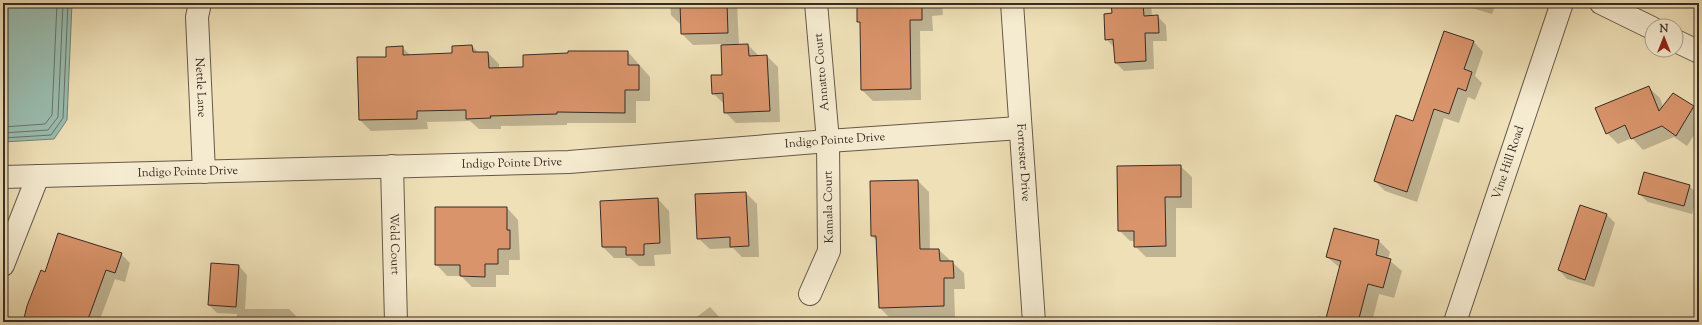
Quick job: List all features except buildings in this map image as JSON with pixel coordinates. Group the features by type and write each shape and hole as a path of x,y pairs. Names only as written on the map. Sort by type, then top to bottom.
{"street":[{"name":"Nettle Lane","path":"200,3 197,17 204,172"},
{"name":"Annatto Court","path":"816,3 828,141"},
{"name":"Forrester Drive","path":"1012,3 1034,322"},
{"name":"Vine Hill Road","path":"1454,322 1562,3"},
{"path":"1601,3 1644,24"},
{"path":"1684,44 1699,52"},
{"name":"Indigo Pointe Drive","path":"3,176 569,162 828,141 1020,128"},
{"name":"Kamala Court","path":"810,294 829,251 828,141"},
{"name":"Weld Court","path":"392,166 396,322"},
{"path":"3,265 38,176"}],"water":[{"path":"3,3 72,3 67,120 54,139 3,142"}]}
